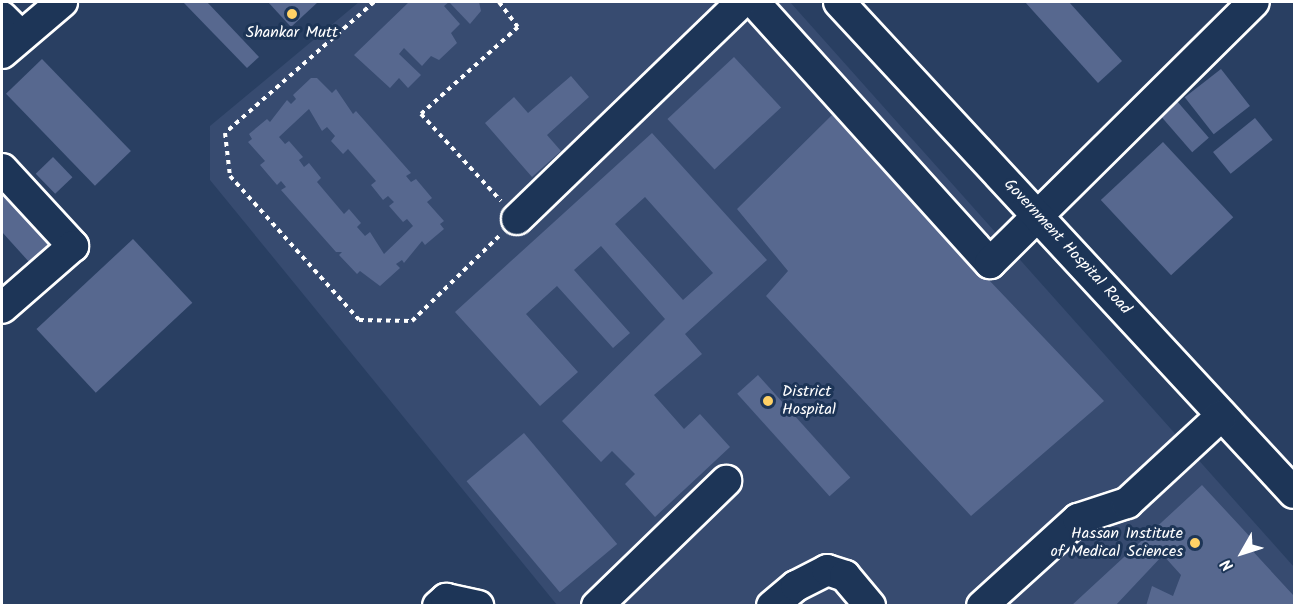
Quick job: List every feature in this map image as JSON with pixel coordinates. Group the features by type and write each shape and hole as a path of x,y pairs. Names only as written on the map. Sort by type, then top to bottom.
{"street":[{"path":"8,35 62,2"},
{"path":"517,219 742,2"},
{"path":"754,2 990,263 1038,212 1254,2"},
{"name":"Government Hospital Road","path":"839,2 1038,212 1294,493"},
{"path":"2,169 73,246 2,308"},
{"path":"982,606 1078,519 1127,503 1222,415"},
{"path":"597,606 726,481"},
{"path":"772,606 796,586 827,570 844,576 870,606"},
{"path":"438,606 446,599 478,606"}],"path":[{"path":"374,2 225,133 230,176 359,320 412,321 517,219 421,114 518,27 499,2"}],"shaded area":[{"name":"District Hospital","path":"359,2 790,2 1294,567 1294,605 557,605 210,180 210,126"}],"building":[{"path":"183,2 207,2 259,57 247,68"},
{"name":"Shankar Mutt","path":"268,2 318,2 291,27"},
{"path":"409,2 449,2 444,6 460,24 451,33 457,43 439,60 431,56 422,66 404,48 399,54 421,75 408,88 399,78 390,88 354,55"},
{"path":"449,2 479,2 481,11 470,24"},
{"path":"1025,2 1069,2 1122,61 1098,83"},
{"path":"734,57 781,107 715,170 667,119"},
{"path":"42,59 131,151 95,186 6,94"},
{"path":"1221,69 1250,106 1214,134 1185,97"},
{"path":"571,76 589,97 547,135 561,151 532,177 485,123 514,97 528,113"},
{"path":"311,78 317,78 332,93 336,89 353,114 356,111 411,173 406,176 411,182 416,179 432,198 427,202 444,221 440,224 444,229 425,245 422,241 404,263 402,260 396,264 400,268 380,286 360,271 357,274 339,255 342,252 336,252 281,190 286,187 281,181 277,185 260,165 265,161 248,142 252,139 249,134 267,119 270,122 287,100 291,104 296,99 293,95","holes":["309,109 322,131 327,127 335,136 331,141 343,154 348,149 376,181 371,185 383,200 388,196 394,202 389,206 403,222 407,219 413,226 384,254 370,232 365,236 357,227 361,223 349,209 344,214 317,182 321,178 309,163 304,167 299,160 303,157 289,141 285,144 279,137"]},
{"path":"1176,100 1209,138 1192,152 1159,114"},
{"path":"832,115 1104,401 971,516 766,296 788,271 737,209"},
{"path":"1255,118 1273,140 1231,174 1213,152"},
{"path":"652,133 767,260 685,334 702,354 654,395 684,429 700,414 730,447 655,517 625,484 635,474 612,451 601,462 562,421 665,319 601,246 574,270 630,333 613,348 557,286 526,314 578,372 540,406 455,312","holes":["645,197 713,273 683,300 615,224"]},
{"path":"1163,142 1233,217 1171,275 1101,200"},
{"path":"53,157 72,177 55,194 36,174"},
{"path":"3,192 53,243 30,263 2,232"},
{"path":"133,239 192,303 96,393 36,329"},
{"path":"758,375 850,478 830,496 737,394"},
{"path":"524,433 617,544 560,592 467,481"},
{"name":"Hassan Institute of Medical Sciences","path":"1202,485 1253,540 1248,546 1294,596 1294,606 1146,606 1152,586 1173,596 1181,575 1163,555 1115,606 1071,606"}],"place":[{"name":"Shankar Mutt","path":"292,14"},
{"name":"District Hospital","path":"768,401"},
{"name":"Hassan Institute of Medical Sciences","path":"1195,543"}]}
